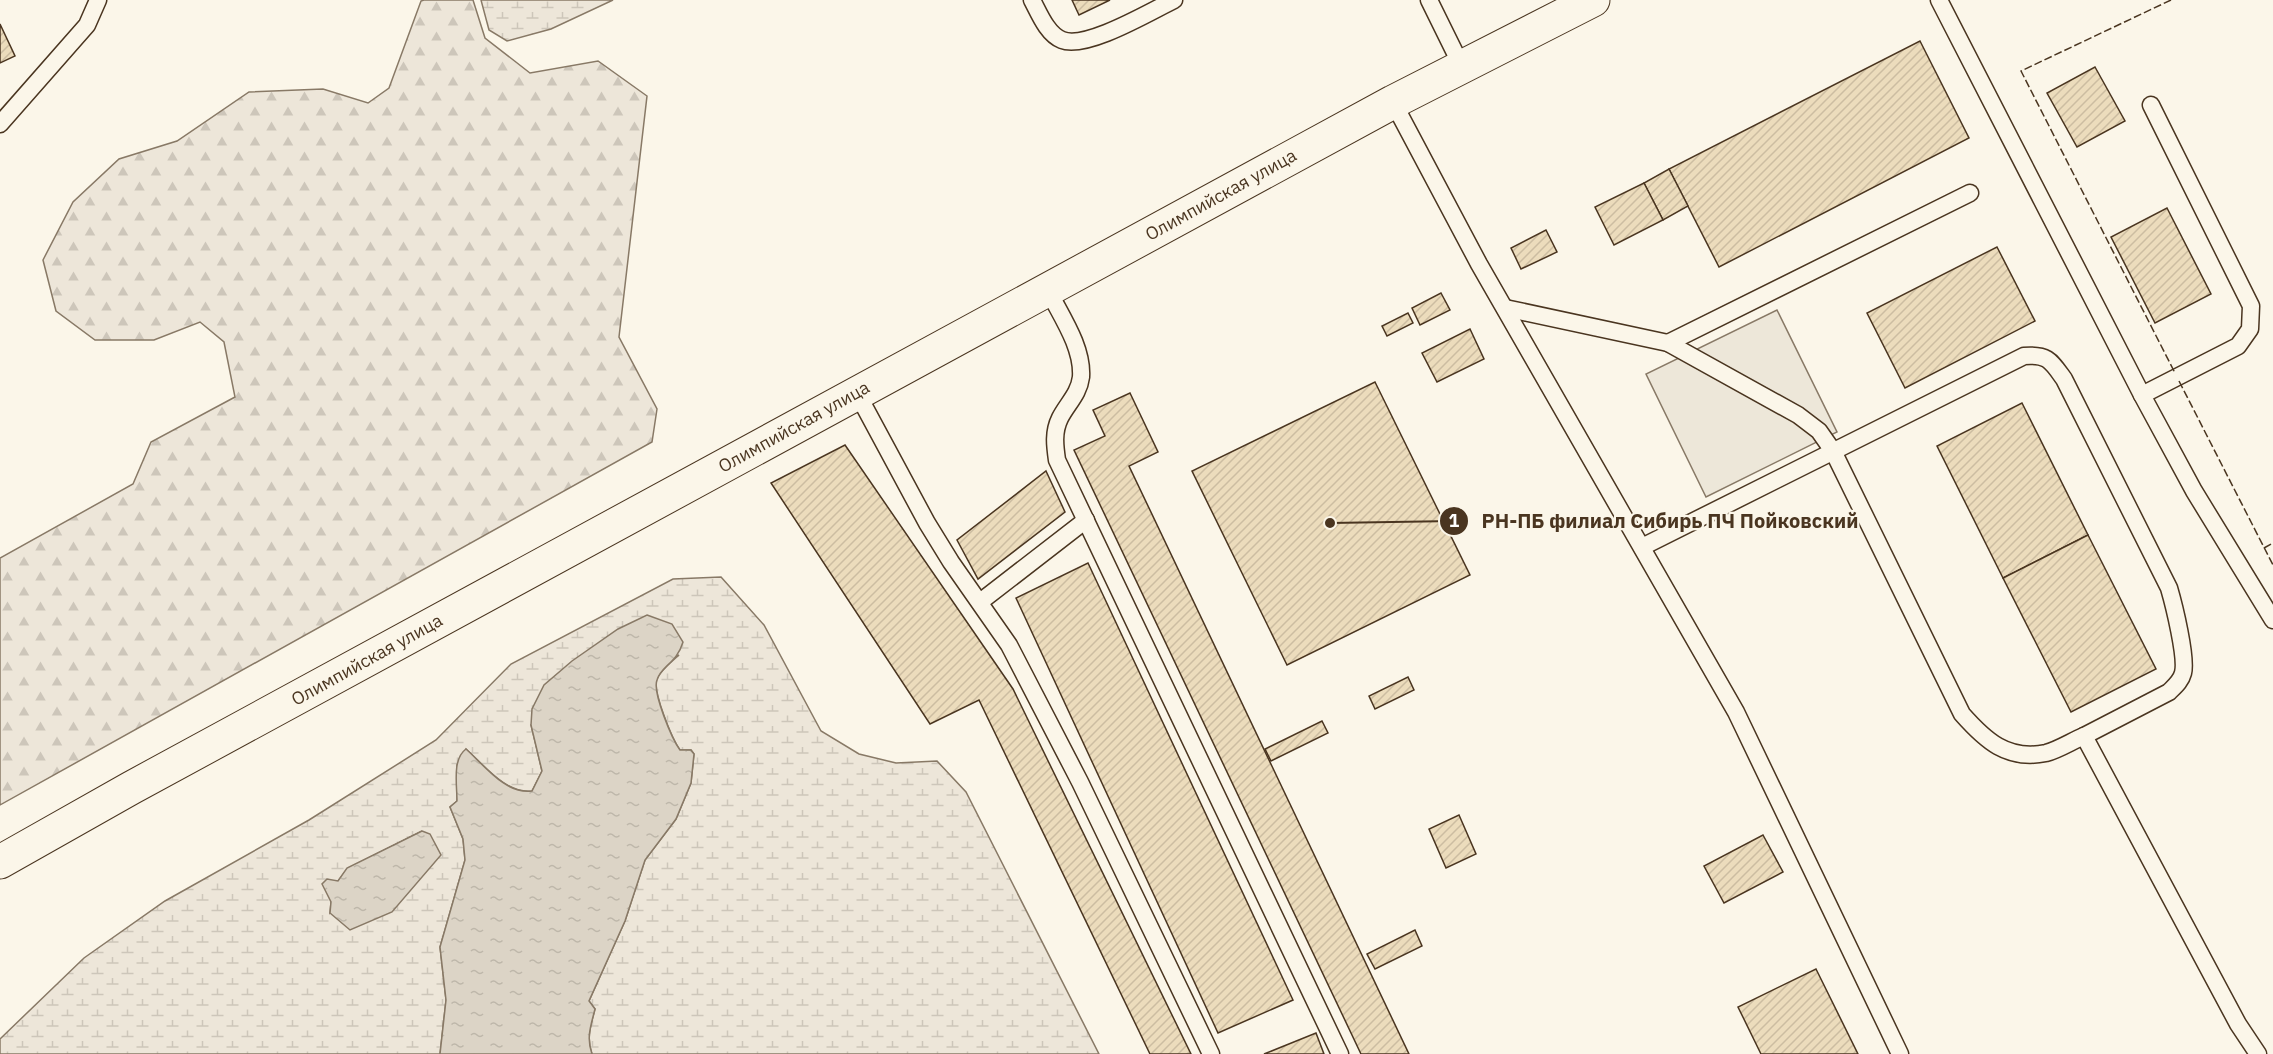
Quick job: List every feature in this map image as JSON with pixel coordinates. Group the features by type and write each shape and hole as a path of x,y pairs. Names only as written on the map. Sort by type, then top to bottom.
{"street":[{"name":"Олимпийская улица","path":"0,862 1394,102 1593,0"}],"lane":[{"path":"0,124 87,25 98,0"},
{"path":"1032,0 1049,29 1062,40 1081,42 1099,36 1174,0"},
{"path":"1429,0 1462,67"},
{"path":"1939,0 2142,395 2194,491 2273,620"},
{"path":"1394,102 1479,264 1736,712 1900,1054"},
{"path":"2142,395 2238,346 2250,329 2251,306 2151,105"},
{"path":"1668,343 1970,194"},
{"path":"1048,290 1079,353 1081,377 1075,396 1059,420 1054,438 1057,460 1340,1054"},
{"path":"1505,308 1668,343 1798,415 1820,431 1833,451 1962,714 1982,737 2001,749 2026,754 2047,753 2169,692 2179,682 2184,671 2177,615 2169,588 2064,379 2048,359 2039,355 2024,356 1833,451 1642,547"},
{"path":"857,393 927,523 951,562 1009,645 1075,772 1211,1054"},
{"path":"980,602 1086,520"},
{"path":"2084,735 2238,1024 2258,1054"}],"green space":[{"path":"473,0 485,38 530,73 598,61 647,96 619,337 657,409 652,442 0,805 0,558 133,484 151,442 235,397 224,342 200,322 154,340 95,340 56,311 43,260 73,202 119,159 177,141 249,92 323,89 368,103 389,88 421,1"},
{"path":"481,0 613,0 551,29 507,41 489,30"},
{"path":"721,577 764,625 821,731 859,754 896,763 937,761 966,792 1099,1054 592,1054 589,1037 595,1009 589,1001 625,921 645,860 676,819 691,783 694,754 691,750 680,750 668,726 656,685 661,672 679,655 531,725 542,771 532,791 522,791 505,784 466,749 457,765 457,801 450,807 463,839 465,860 440,947 446,1000 440,1054 0,1054 0,1039 84,958 165,901 309,820 436,740 511,664 673,579","holes":["422,831 330,913 338,881 348,868"]}],"shaded area":[{"path":"1777,310 1837,432 1706,497 1646,374"}],"water":[{"path":"647,615 672,624 683,642 677,655 659,675 656,686 668,726 680,750 691,750 694,754 691,783 676,819 645,860 625,921 589,1001 595,1009 589,1037 592,1054 440,1054 446,1000 440,947 465,860 463,839 450,807 457,801 456,773 459,759 466,749 504,784 522,791 532,791 542,771 531,725 532,709 544,685 572,661 618,629"},
{"path":"422,831 430,834 441,855 392,912 350,930 330,913 331,902 322,884 327,879 338,881 347,868"}],"building":[{"path":"1072,0 1110,0 1079,15"},
{"path":"0,24 15,56 0,63"},
{"path":"1920,41 1969,138 1719,267 1669,169"},
{"path":"2095,67 2125,121 2077,147 2047,93"},
{"path":"1669,169 1688,206 1663,220 1644,183"},
{"path":"1644,183 1663,220 1614,245 1595,207"},
{"path":"2167,208 2211,294 2155,323 2111,237"},
{"path":"1546,230 1557,252 1521,269 1511,248"},
{"path":"1997,247 2035,321 1905,388 1867,313"},
{"path":"1441,293 1450,310 1420,325 1412,308"},
{"path":"1408,313 1413,323 1387,336 1382,326"},
{"path":"1470,329 1484,359 1437,382 1422,353"},
{"path":"1375,382 1470,575 1287,665 1192,471"},
{"path":"1130,393 1158,452 1129,466 1409,1054 1361,1054 1074,450 1105,436 1093,410"},
{"path":"2022,403 2088,535 2003,578 1937,446"},
{"path":"845,445 1013,689 1191,1054 1150,1054 979,700 930,724 771,483"},
{"path":"1046,471 1065,512 978,579 957,540"},
{"path":"2088,535 2156,669 2071,712 2003,578"},
{"path":"1088,563 1293,1000 1218,1033 1016,598"},
{"path":"1408,677 1414,690 1375,709 1369,696"},
{"path":"1322,721 1328,733 1271,761 1265,749"},
{"path":"1459,815 1476,854 1446,868 1429,829"},
{"path":"1763,835 1783,872 1724,903 1704,866"},
{"path":"1415,930 1422,946 1375,969 1367,954"},
{"path":"1816,969 1858,1054 1761,1054 1738,1007"},
{"path":"1316,1033 1324,1054 1264,1054"}],"fence":[{"path":"2171,0 2021,71 2175,373"},
{"path":"2179,381 2273,565"},
{"path":"2264,548 2273,543"}],"place":[{"name":"РН-ПБ филиал Сибирь ПЧ Пойковский","path":"1330,523"}]}
